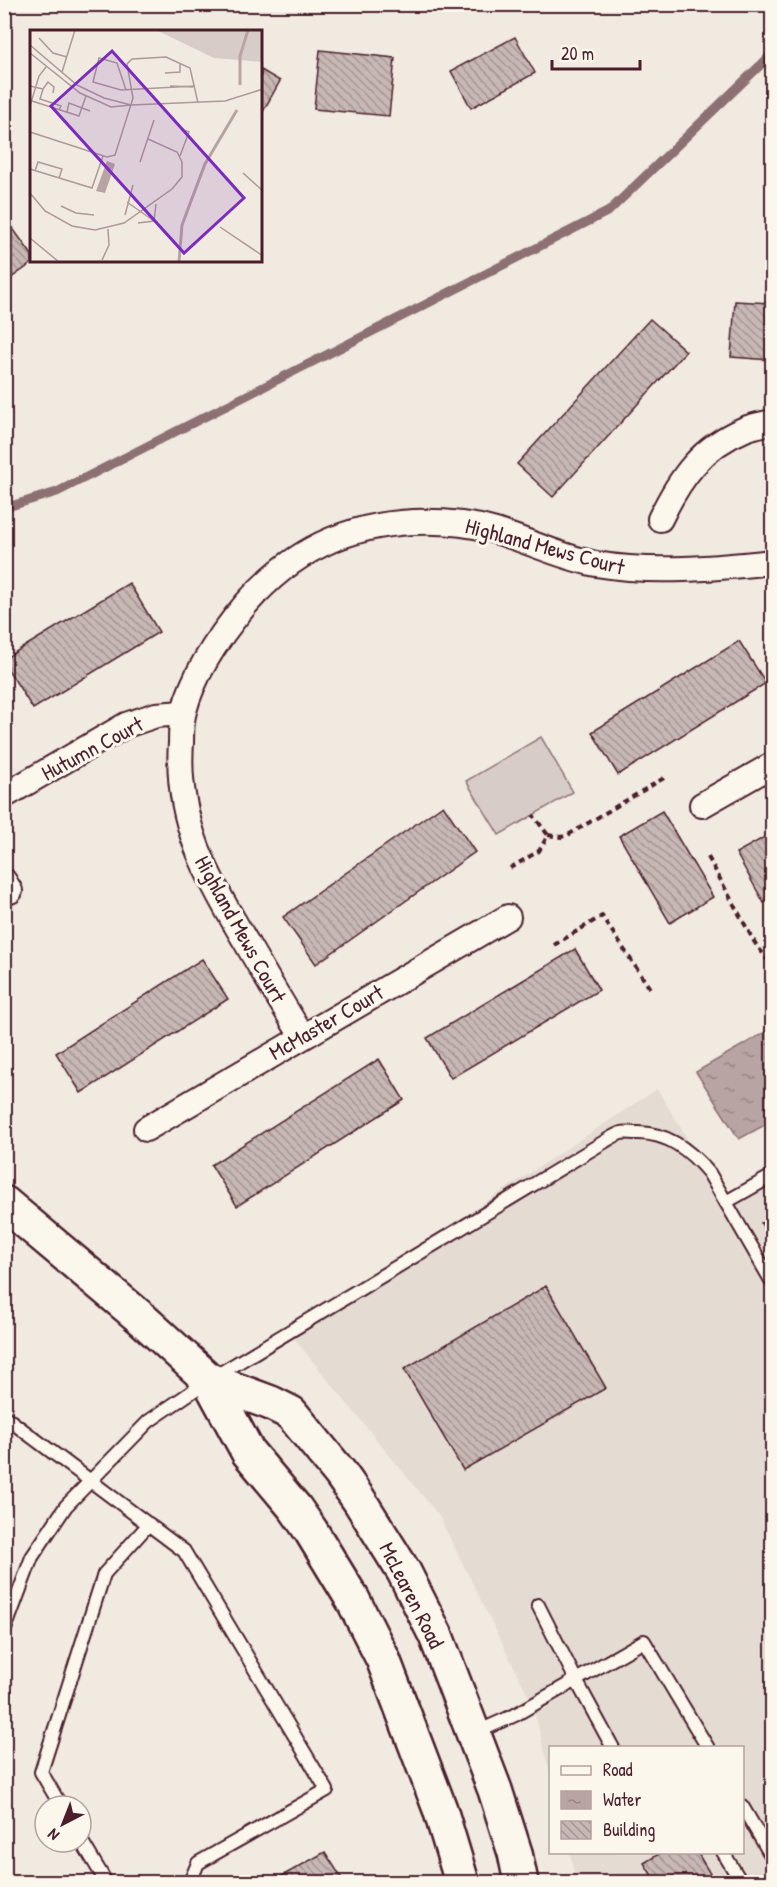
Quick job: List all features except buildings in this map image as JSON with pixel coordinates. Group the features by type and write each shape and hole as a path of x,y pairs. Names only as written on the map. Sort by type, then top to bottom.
{"main road":[{"name":"McLearen Road","path":"4,1203 141,1318 209,1380 248,1452 311,1531 353,1600 383,1659 440,1809 462,1882"},
{"name":"McLearen Road","path":"209,1380 272,1403 291,1413 340,1473 404,1572 436,1636 495,1790 521,1882"}],"street":[{"path":"660,519 675,488 693,465 718,444 746,429 772,422"},
{"name":"Highland Mews Court","path":"302,1036 206,871 191,835 183,798 180,754 183,713 194,683 211,652 232,620 257,592 282,569 310,549 344,534 377,526 414,522 452,522 491,530 593,563 640,570 691,570 772,562"},
{"name":"Hutumn Court","path":"4,796 126,725 156,715 183,713"},
{"path":"702,805 772,765"},
{"name":"McMaster Court","path":"146,1130 302,1036 508,917"}],"lane":[{"path":"4,1632 32,1557 66,1506 149,1421 209,1380 621,1133 659,1135 682,1146 696,1158 709,1173 772,1282"},
{"path":"726,1203 772,1176"},
{"path":"4,1416 184,1551 327,1790 198,1863 190,1882"},
{"path":"54,1794 41,1772 104,1574 149,1524"},
{"path":"538,1605 612,1746"},
{"path":"473,1734 514,1715 644,1641 705,1746"},
{"path":"744,1809 772,1857"},
{"path":"89,1854 106,1882"},
{"path":"724,1854 741,1882"}],"path":[{"path":"533,815 548,835 561,837 664,778"},
{"path":"510,868 539,851 548,835"},
{"path":"708,857 754,943 770,963"},
{"path":"554,945 602,916 651,990"}],"shaded area":[{"path":"541,737 573,792 499,835 466,781"},
{"path":"657,1089 726,1202 772,1176 772,1882 576,1882 570,1854 744,1854 744,1746 549,1746 549,1770 533,1705 439,1516 289,1332"}],"water":[{"path":"772,1028 772,1121 739,1139 696,1072"}],"waterway":[{"path":"4,508 57,492 609,211 772,54"}]}
